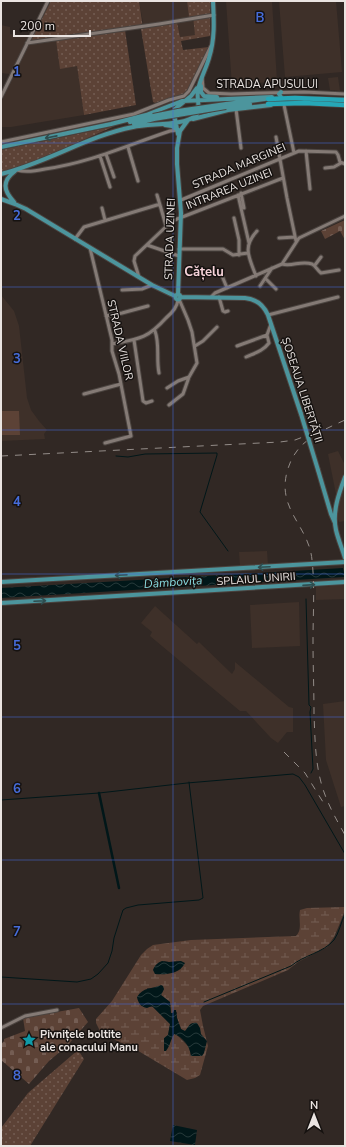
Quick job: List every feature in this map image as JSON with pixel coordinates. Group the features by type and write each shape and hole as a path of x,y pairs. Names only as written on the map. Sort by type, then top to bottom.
{"highway":[{"path":"268,101 288,98 345,100"},
{"path":"268,101 345,104"}],"main road":[{"path":"178,137 182,127 197,115 198,90 213,42 213,1"},
{"path":"202,77 201,88 208,97 233,99"},
{"path":"189,120 179,118 176,115 175,110 194,92 202,77"},
{"path":"198,98 204,92"},
{"path":"280,97 279,94 281,92"},
{"path":"1,174 39,162 152,114 167,106 185,101 198,98 288,98"},
{"path":"185,101 194,104 198,108"},
{"path":"1,146 88,129 117,125 152,114 268,101"},
{"path":"91,140 124,129 151,124 189,120 236,109 297,103"},
{"name":"STRADA UZINEI","path":"175,110 178,130 177,164 181,200 178,297"},
{"path":"151,124 170,126 178,130"},
{"path":"15,204 7,194 5,186 8,178 17,170"},
{"name":"ȘOSEAUA LIBERTĂȚII","path":"1,200 15,204 168,294 178,297 245,298 255,300 264,307 301,414 345,558"},
{"path":"335,524 338,499 345,477"},
{"path":"327,499 334,502 338,499"},
{"path":"327,499 336,514"},
{"path":"334,563 342,559 343,552"},
{"name":"SPLAIUL UNIRII","path":"1,582 345,562"},
{"name":"SPLAIUL UNIRII","path":"1,603 345,582"}],"street":[{"path":"1,97 48,1"},
{"path":"27,43 214,15"},
{"path":"1,142 120,117 152,114 165,101 187,94 213,42"},
{"name":"STRADA APUSULUI","path":"204,92 236,94 281,92 345,94"},
{"path":"284,105 294,153"},
{"path":"236,109 241,148"},
{"path":"17,170 25,171 55,168 100,156 167,132 178,130"},
{"path":"276,136 295,239 282,264"},
{"path":"128,147 138,180"},
{"name":"STRADA MARGINEI","path":"181,200 301,150 336,152 339,161 345,164"},
{"path":"306,151 310,189"},
{"path":"106,154 114,177"},
{"path":"100,156 110,187"},
{"path":"325,168 334,167 341,163"},
{"name":"INTRAREA UZINEI","path":"181,218 283,178"},
{"path":"240,194 244,208"},
{"path":"240,194 249,243"},
{"path":"157,195 166,226"},
{"path":"75,239 82,227 160,205"},
{"path":"102,208 106,220"},
{"path":"279,238 295,239 301,237 345,216"},
{"path":"139,277 134,258 166,226 174,220 181,218"},
{"path":"234,218 239,255"},
{"path":"256,276 248,253 250,238 257,231"},
{"path":"147,245 179,256"},
{"name":"STRADA VIILOR","path":"90,248 131,436 105,443"},
{"path":"179,249 224,249 233,255 248,253"},
{"path":"314,265 321,257"},
{"path":"211,297 214,294 282,264 288,265 303,262 314,265 321,273 339,270"},
{"path":"260,286 272,268"},
{"path":"220,271 227,288"},
{"path":"266,279 276,289"},
{"path":"122,290 142,289 152,285"},
{"path":"112,344 134,340 155,331 174,310 177,305 178,297"},
{"path":"169,405 183,394 189,377 197,362 190,324 178,297"},
{"path":"219,297 223,311 228,311"},
{"path":"268,315 338,297"},
{"path":"106,316 148,306"},
{"path":"246,357 264,350 269,343 267,335 271,324"},
{"path":"195,346 203,342 217,327"},
{"path":"155,331 158,343 156,358 159,373"},
{"path":"237,346 267,335"},
{"path":"134,340 143,401 146,403 152,401"},
{"path":"167,388 178,381 189,377"},
{"path":"84,394 120,384"},
{"path":"1,1028 25,1016 57,1010"}],"shaded area":[{"path":"139,1 187,1 189,16 193,16 196,35 180,37 177,22 144,28"},
{"path":"226,1 272,1 277,81 232,86"},
{"path":"279,1 336,1 342,72 285,77"},
{"path":"1,25 10,27 10,34 28,37 10,74 1,73"},
{"path":"56,40 77,66 84,115 11,127 1,127 1,102 29,44"},
{"path":"338,77 340,91 330,90 328,78"},
{"path":"1,295 14,311 19,326 27,398 31,410 47,430 44,434 45,439 1,441"},
{"path":"338,451 345,465 345,521 339,522 337,516 340,496 336,494 328,454"},
{"path":"267,551 268,565 240,566 239,552"},
{"path":"345,585 345,599 316,600 316,587"},
{"path":"299,602 300,646 252,648 250,605"},
{"path":"155,606 197,644 199,642 232,674 235,669 235,662 289,707 293,708 293,732 287,732 278,743 271,738 246,711 240,711 150,636 152,632 141,623"},
{"path":"345,701 345,806 341,807 326,760 323,704"}],"green space":[{"path":"51,1 139,1 143,28 125,30 136,105 84,115 77,66 60,69 56,40 29,44"},
{"path":"187,1 210,1 210,36 181,41 183,50 209,47 185,94 155,103 153,102 141,29 177,22 180,37 195,35 193,16 189,17"},
{"path":"115,126 35,161 1,172 1,150"},
{"path":"345,220 345,240 340,231 325,239 321,231"},
{"path":"1,411 19,411 20,435 1,435"},
{"path":"344,907 345,910 334,937 327,947 298,962 288,970 203,1006 200,1010 208,1046 200,1075 195,1078 187,1080 135,1049 104,1035 100,1031 96,1023 96,1019 112,1001 141,955 153,945 191,940 296,936 300,927 300,910 307,908","holes":["164,961 181,961 181,969 173,973 155,974","147,988 164,989 161,995 170,1002 171,1013 177,1012 177,1018 181,1029 184,1031 200,1030 202,1055 191,1056 189,1047 176,1034 174,1034 170,1040 170,1045 166,1037 168,1035 170,1024 153,1007 150,1007"]},
{"path":"79,1008 88,1022 67,1046 49,1061 29,1084 1,1060 1,1044 4,1039 25,1031 23,1018"},
{"path":"78,1050 84,1059 30,1146 1,1146 1,1128 28,1093"}],"water":[{"name":"Dâmbovița","path":"343,568 345,577 1,598 1,588"},
{"path":"162,961 181,961 185,963 180,970 176,972 168,974 155,974 153,970 157,963"},
{"path":"161,985 164,989 161,995 170,1002 171,1013 176,1010 181,1029 185,1031 191,1024 194,1023 197,1023 200,1028 201,1034 207,1041 202,1056 191,1056 186,1042 174,1034 166,1051 164,1051 164,1038 168,1035 170,1024 152,1006 147,1008 141,1006 137,997 142,991"},
{"path":"173,1125 197,1130 195,1145 170,1141"}],"waterway":[{"path":"116,456 128,457 145,454 217,453 200,512 228,551"},
{"path":"306,599 309,705 311,707 313,769 311,773"},
{"path":"1,800 99,793 187,783 293,774 299,777 305,785 345,854"},
{"path":"1,977 77,982 91,979 108,963 123,910 138,905 199,900 203,898 189,782"},
{"path":"99,793 119,888"},
{"path":"204,1002 291,966 324,948 336,937 345,914"}],"railway":[{"path":"345,420 317,434 302,445 291,461 287,472 285,485 286,497 310,548 312,560 314,590 314,714 318,768 326,799 345,835"},
{"path":"1,456 280,442 295,440 311,434"},
{"path":"284,752 305,773 323,802"}],"place":[{"name":"Pivnițele boltite ale conacului Manu","path":"29,1040"}],"district":[{"name":"Cățelu","path":"204,272"}]}
